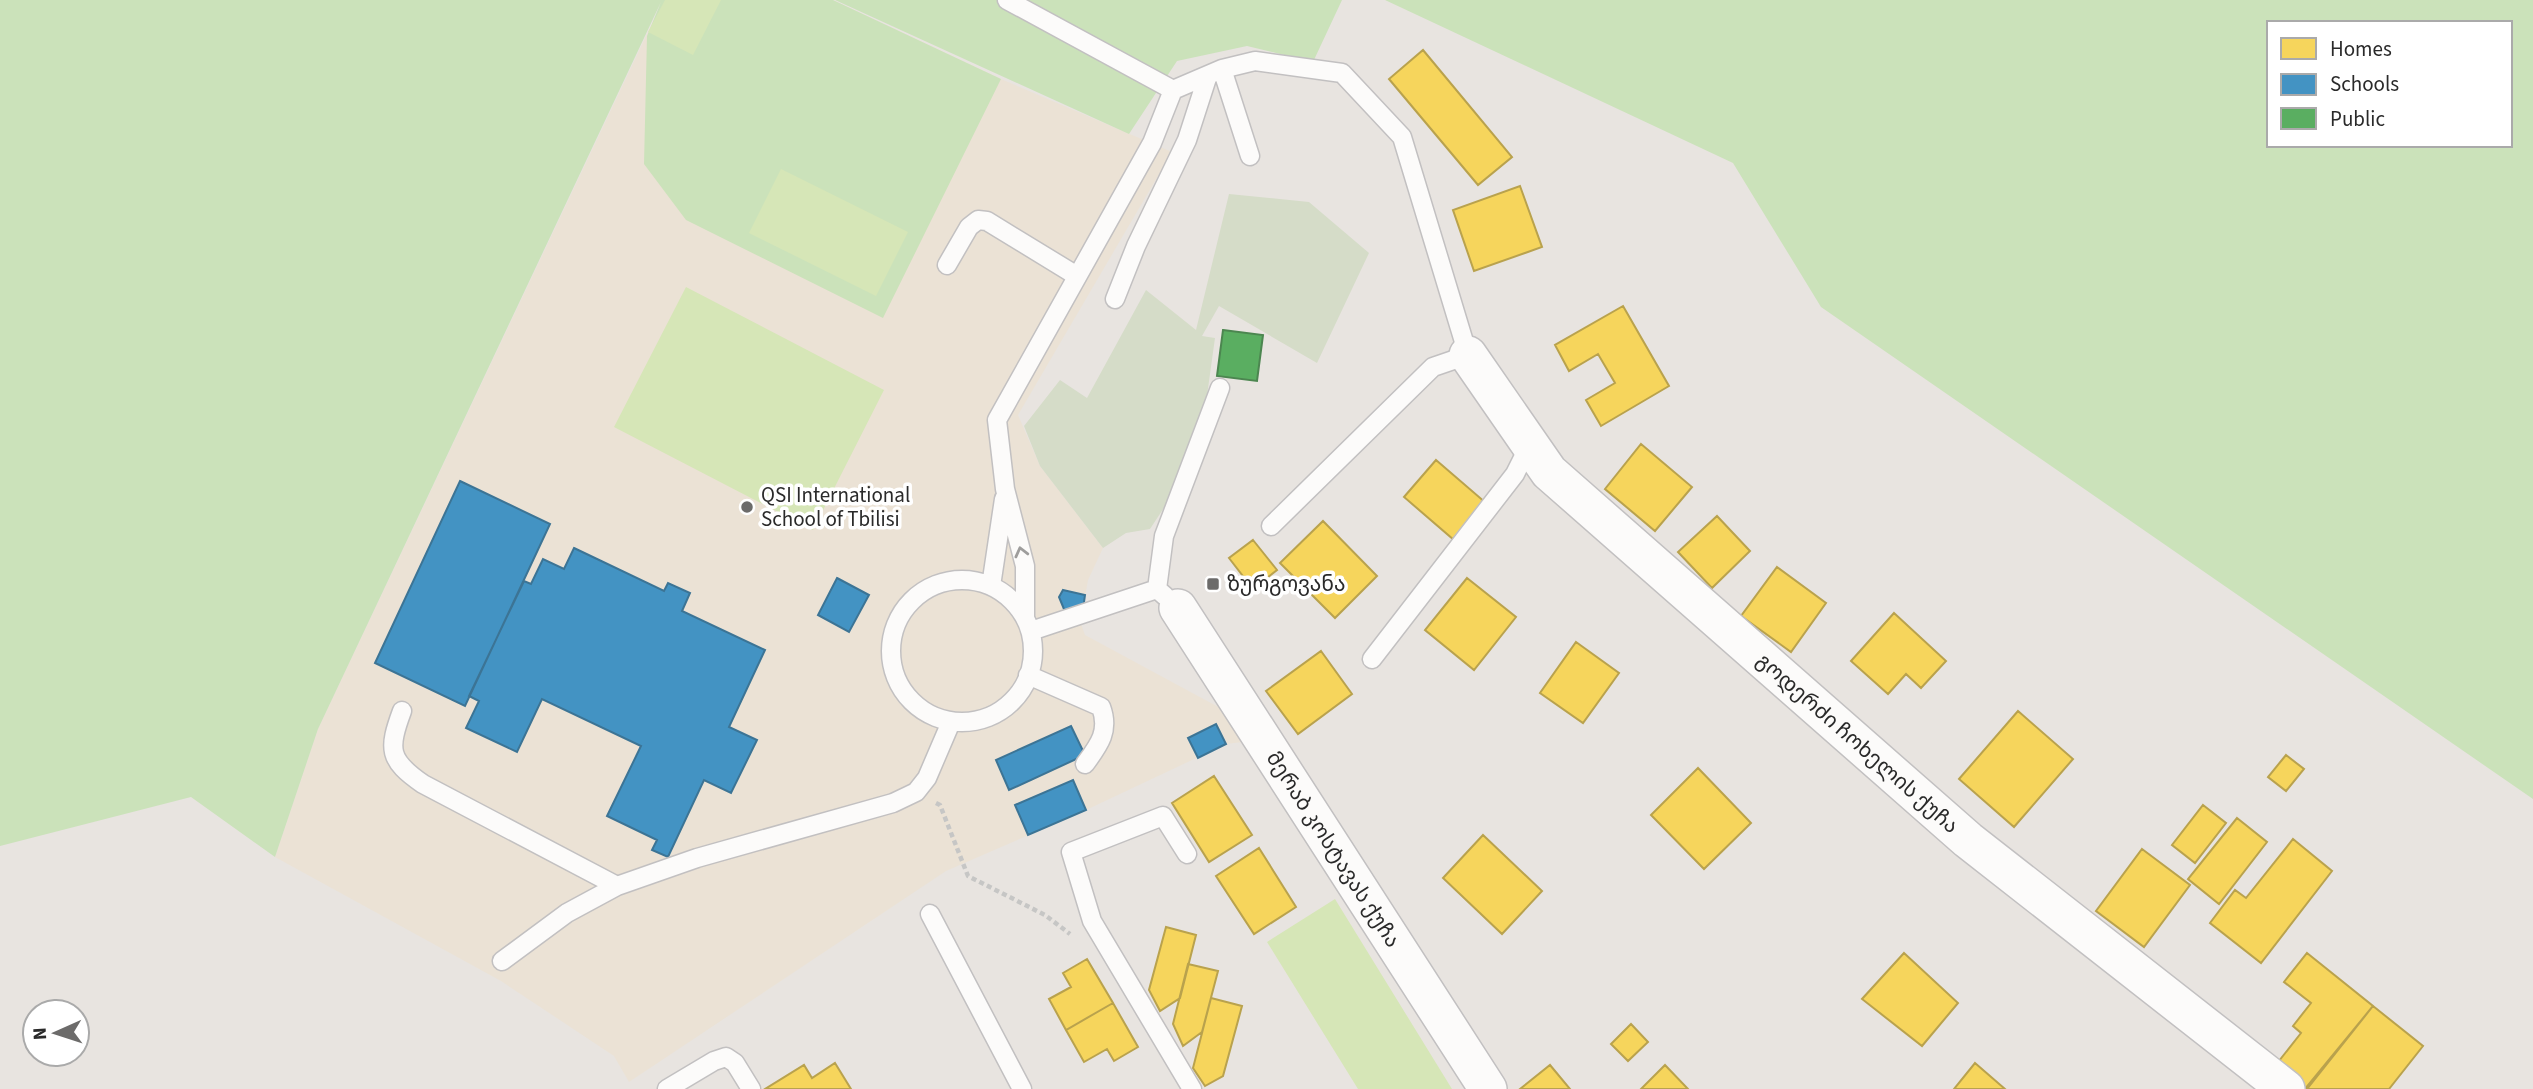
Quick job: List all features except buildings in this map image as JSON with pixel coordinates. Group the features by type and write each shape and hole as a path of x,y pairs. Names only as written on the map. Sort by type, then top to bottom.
{"street":[{"name":"გოდერძი ჩოხელის ქუჩა","path":"1468,355 1549,472 1968,840 2286,1089"},
{"name":"მერაბ კოსტავას ქუჩა","path":"1167,599 1488,1089"}],"lane":[{"path":"1007,0 1173,90"},
{"path":"1028,624 1016,604 991,586 970,580 948,581 927,589 910,603 898,621 892,642 892,664 900,685 913,702 930,715 951,722 979,720 1005,708 1024,687 1033,660 1025,566 1005,489 997,420 1152,143 1173,90 1215,72 1255,61 1342,73 1402,137 1468,355 1433,367 1271,526"},
{"path":"1215,72 1250,156"},
{"path":"1115,299 1136,246 1187,139 1215,72"},
{"path":"947,265 969,228 978,220 987,221 1077,276"},
{"path":"1028,624 1167,599 1164,536 1220,388"},
{"path":"1372,659 1515,474 1530,444"},
{"path":"991,586 1005,489"},
{"path":"1028,676 1101,707 1105,730 1102,741 1084,764"},
{"path":"402,711 392,738 395,757 404,771 423,784 617,886"},
{"path":"502,961 567,913 617,886 697,858 892,803 916,792 927,778 951,722"},
{"path":"1187,855 1163,816 1071,852 1092,921 1192,1089"},
{"path":"930,914 1022,1089"},
{"path":"667,1089 714,1061 726,1057 735,1063 751,1089"}],"path":[{"path":"916,792 940,805 968,876 1045,915 1078,940 1109,950"}],"shaded area":[{"name":"QSI International School of Tbilisi","path":"663,0 833,0 1001,79 1172,152 1018,415 1040,466 1103,548 1088,580 1083,609 1078,616 1085,635 1222,709 1242,742 1226,744 1086,810 946,871 629,1082 614,1056 501,981 275,857 318,729"}],"green space":[{"path":"0,0 833,0 1001,79 883,318 686,220 644,164 647,36 661,2 318,729 275,857 191,797 0,846"},
{"path":"665,0 721,0 693,55 648,32"},
{"path":"835,0 1342,0 1313,62 1247,46 1177,61 1129,134"},
{"path":"1385,0 2533,0 2533,799 1821,307 1733,163"},
{"path":"781,169 908,232 876,296 749,233"},
{"path":"1229,194 1309,202 1369,253 1317,363 1219,306 1202,336 1215,338 1205,410 1179,485 1150,529 1126,533 1103,548 1040,466 1024,426 1060,380 1087,398 1146,290 1196,330"},
{"path":"686,287 884,390 813,530 614,427"},
{"path":"1335,899 1452,1089 1358,1089 1267,942"}],"place":[{"name":"QSI International School of Tbilisi","path":"747,507"},
{"name":"ზურგოვანა","path":"1213,584"}]}
